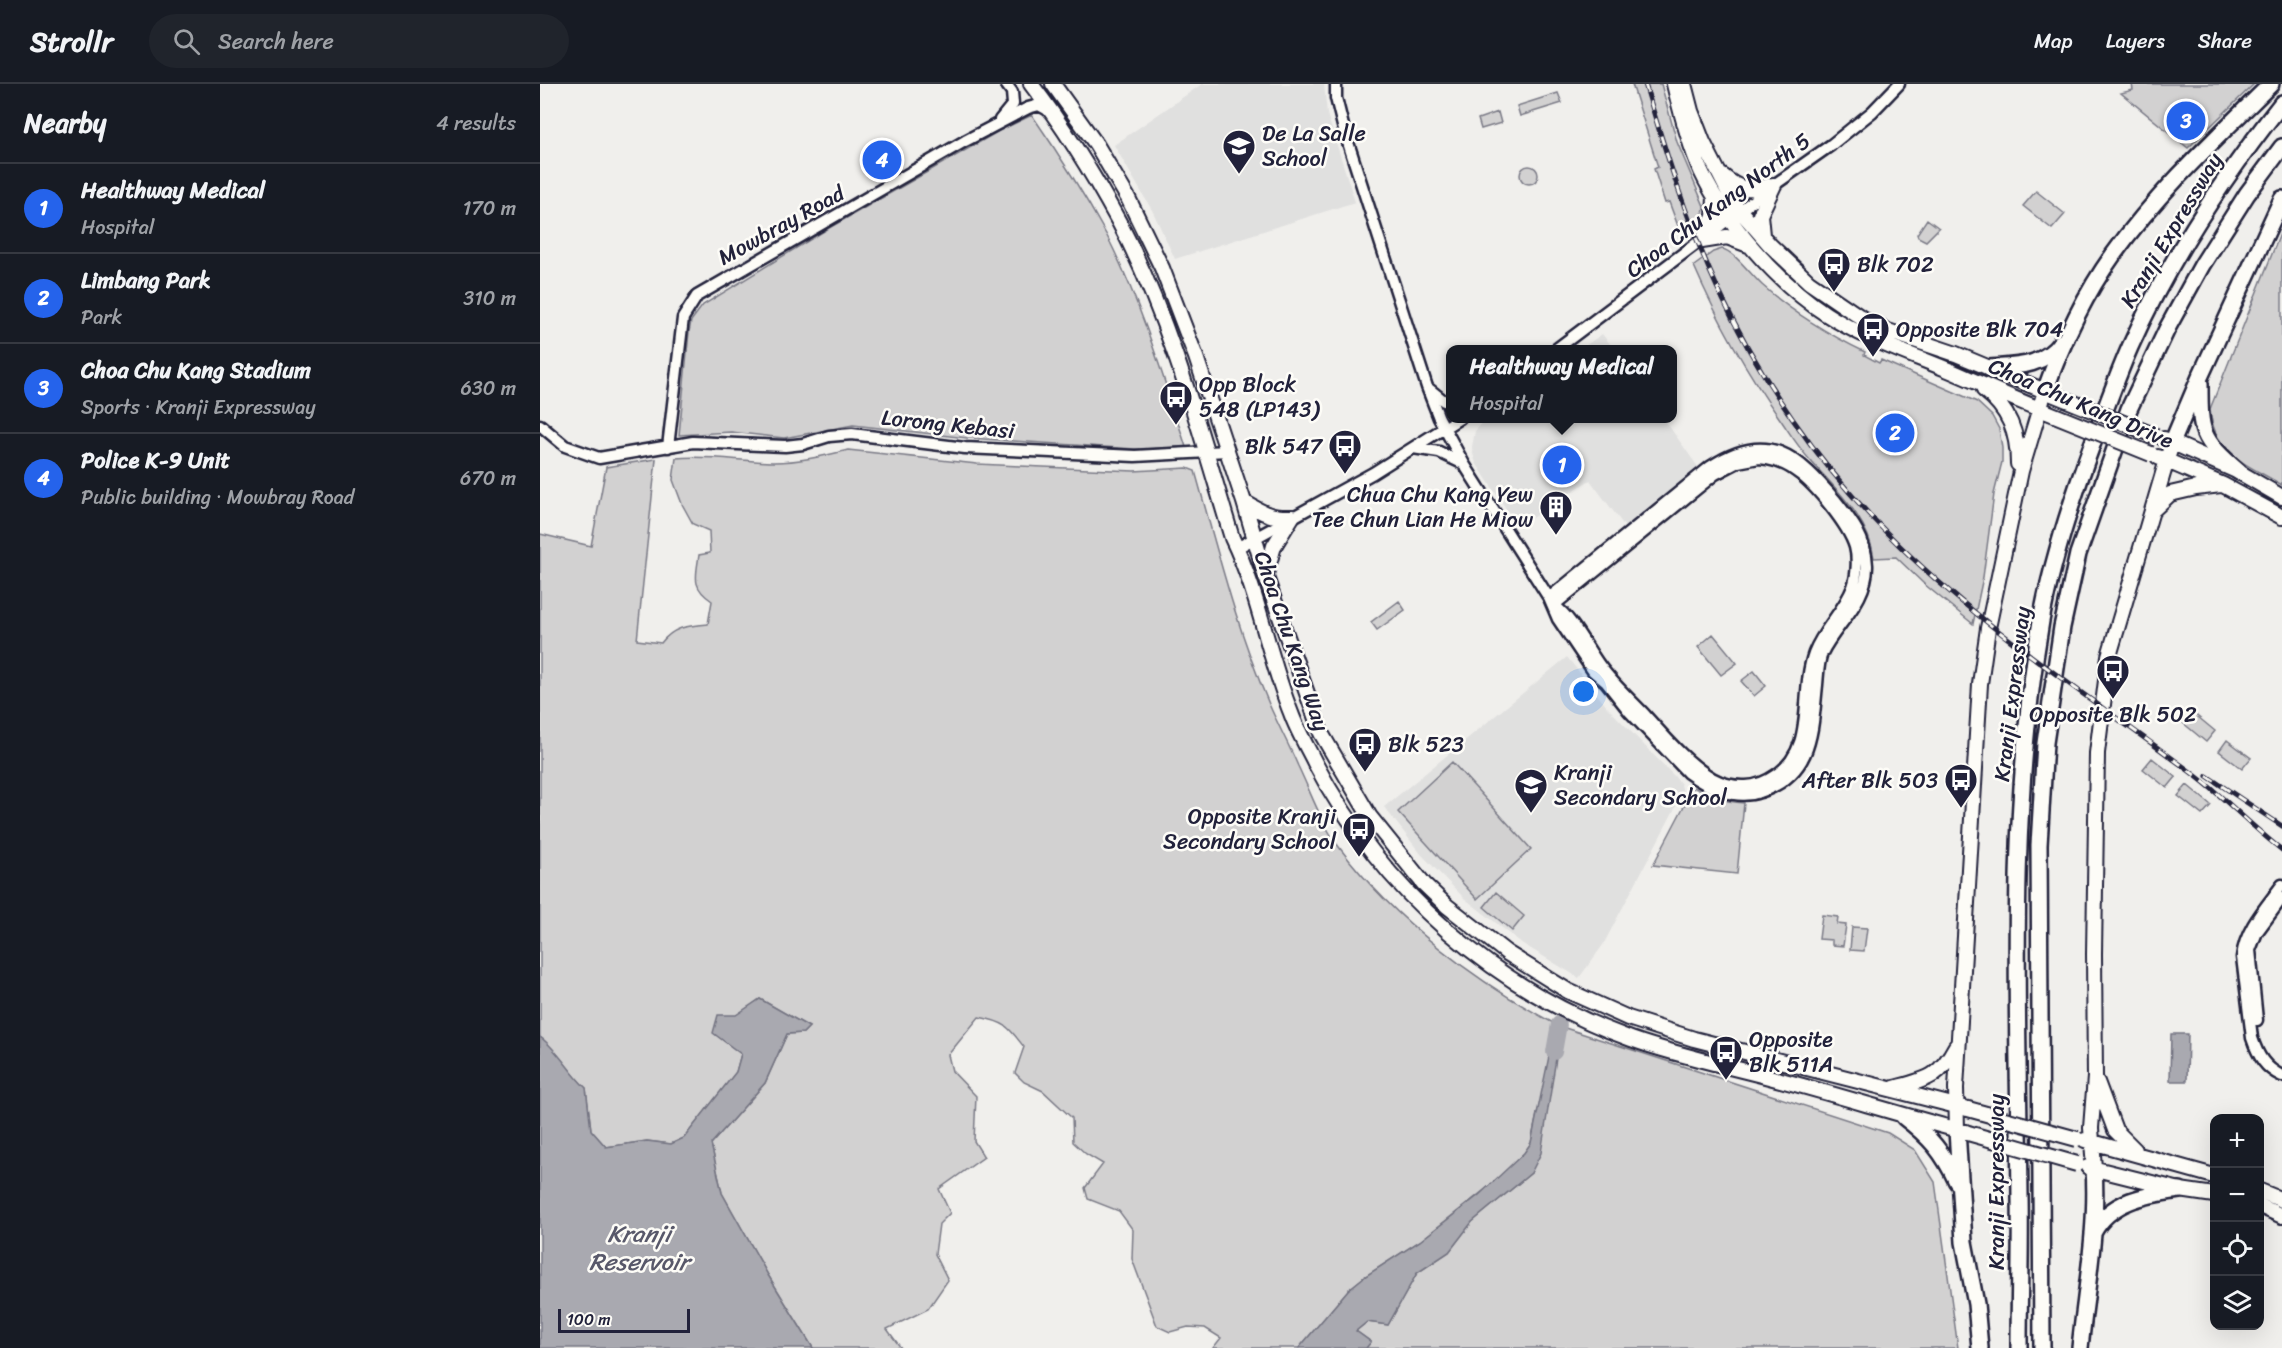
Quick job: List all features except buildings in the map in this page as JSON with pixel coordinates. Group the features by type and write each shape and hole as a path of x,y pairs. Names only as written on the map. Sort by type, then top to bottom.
{"highway":[{"path":"2049,392 2075,324 2098,278 2136,225 2164,192 2271,84"},
{"name":"Kranji Expressway","path":"2019,1348 2018,844 2027,725 2042,620 2058,551 2078,483 2130,347 2162,283 2198,222 2225,179 2282,103"},
{"name":"Kranji Expressway","path":"2042,1348 2039,844 2045,743 2062,627 2078,554 2129,409 2168,327 2202,265 2247,194 2282,147"},
{"path":"2172,443 2282,199"},
{"path":"1989,368 2029,365 2039,361 2057,348 2075,324"},
{"path":"2200,377 2200,419 2205,435 2216,451 2239,472"},
{"path":"1904,1117 1925,1133 1945,1157 1960,1191"},
{"path":"1963,1131 1960,1191 1964,1242 1976,1304 1980,1348"},
{"path":"2080,1348 2092,1236 2094,1168"},
{"path":"2092,1236 2098,1223 2124,1203 2154,1194 2180,1190"}],"main road":[{"name":"Choa Chu Kang Way","path":"1031,84 1053,113 1099,186 1143,273 1177,364 1291,713 1322,775 1359,835 1380,862 1432,918 1477,956 1541,997 1581,1018 1632,1039 2077,1164 2180,1190 2210,1194"},
{"name":"Choa Chu Kang Way","path":"1053,84 1096,144 1144,228 1162,268 1184,325 1244,502 1266,577 1321,733 1354,791 1389,843 1417,876 1468,924 1507,953 1568,991 1628,1018 1694,1039 1962,1107 2210,1175"},
{"name":"Choa Chu Kang Drive","path":"1674,84 1689,138 1701,170 1715,196 1735,215 1762,235 1809,282 1866,321 2156,436 2239,472 2282,497"},
{"name":"Choa Chu Kang Drive","path":"1684,84 1691,111 1717,171 1735,205 1735,215 1751,246 1775,271 1825,313 1868,337 2223,485 2282,516"},
{"path":"1717,171 1735,186 1746,190 1774,185"},
{"path":"1762,235 1760,215 1774,185"},
{"path":"1702,241 1714,217 1715,196"},
{"path":"1702,241 1727,237 1751,246"},
{"path":"1967,378 1994,398 2010,418 2016,438 2018,467 2021,471"},
{"path":"1963,1131 1958,1043 1980,684 1988,628 2021,471 2049,392"},
{"path":"2094,1168 2091,1142 2095,1077 2097,753 2109,657 2172,443"},
{"path":"2150,513 2170,494 2223,485"},
{"path":"1244,502 1275,518 1292,517"},
{"path":"1266,577 1274,546 1292,517"},
{"path":"1892,1089 1934,1076 1942,1069 1958,1043"},
{"path":"2095,1077 2115,1130 2125,1142 2142,1155"},
{"path":"2264,1193 2282,1200"},
{"path":"2264,1208 2282,1216"}],"street":[{"path":"994,127 1013,104 1012,92 1006,84"},
{"path":"1336,84 1336,98 1344,130 1427,387 1445,430 1551,602 1558,619 1593,671 1606,682 1629,711 1688,773 1710,787 1742,795 1768,790 1785,780 1800,764 1809,745 1822,654 1852,610 1862,589 1867,568 1865,548 1858,530 1846,513 1805,466 1777,451 1759,448 1746,450 1733,453 1710,467 1551,602"},
{"name":"Choa Chu Kang North 5","path":"1562,345 1856,125 1899,84"},
{"name":"Mowbray Road","path":"665,448 683,318 697,296 966,141 1033,106 1044,107 1053,113"},
{"path":"1427,387 1446,402"},
{"path":"1237,548 1454,423"},
{"name":"Lorong Kebasi","path":"540,425 565,446 599,458 710,442 785,446 852,434 965,448 1135,456 1227,451"},
{"path":"1413,448 1439,452 1464,464"},
{"path":"2279,1070 2270,1070 2256,1050 2252,1038 2243,947 2253,925 2282,885"},
{"path":"2247,973 2250,950 2257,932 2282,898"},
{"path":"2253,925 2270,915"}],"shaded area":[{"name":"De La Salle School","path":"1202,84 1324,84 1327,114 1355,202 1175,259 1153,212 1114,145"},
{"path":"1632,84 1661,84 1677,142 1704,206 1699,219 1681,234 1669,202 1665,203 1654,169 1658,167"},
{"path":"2132,84 2254,84 2188,148 2121,93 2133,90"},
{"path":"1558,93 1562,103 1520,116 1517,106"},
{"path":"1498,112 1501,123 1481,129 1478,119"},
{"path":"1032,115 1062,159 1119,261 1151,340 1186,447 1135,449 967,438 853,425 784,438 731,432 679,435 691,321 703,305 829,228 999,131"},
{"path":"1529,166 1535,169 1538,175 1535,181 1529,184 1523,181 1520,175 1523,169"},
{"path":"2036,191 2065,214 2052,229 2023,206"},
{"path":"1927,219 1939,228 1926,241 1917,234"},
{"path":"2282,229 2282,485 2245,464 2225,448 2213,425 2210,409"},
{"path":"1722,249 1737,258 1762,285 1797,313 1865,352 1864,355 1879,363 1881,360 1977,402 1992,416 1999,429 2002,462 1994,494 1983,577 1973,624 1924,584 1896,557 1874,558 1871,543 1850,505 1802,450 1767,401 1712,306 1694,266 1713,252"},
{"path":"1602,334 1611,345 1587,345"},
{"path":"1482,423 1667,423 1698,467 1625,527 1590,480 1518,527 1476,463 1472,447 1475,431"},
{"path":"848,450 977,464 1134,471 1187,468 1195,471 1237,618 1269,704 1327,828 1361,874 1411,925 1439,948 1498,991 1559,1026 1888,1133 1915,1150 1935,1182 1958,1348 1366,1348 1371,1342 1356,1331 1367,1322 1388,1325 1417,1273 1449,1252 1472,1222 1531,1173 1538,1109 1531,1143 1502,1176 1420,1241 1348,1290 1299,1348 1213,1348 1221,1338 1205,1328 1188,1327 1170,1332 1157,1326 1132,1259 1133,1230 1119,1211 1088,1199 1085,1188 1103,1164 1086,1154 1073,1142 1072,1118 1043,1091 1024,1082 1015,1073 1024,1047 1014,1034 1000,1023 979,1017 948,1055 952,1071 976,1096 974,1141 984,1157 939,1189 950,1213 939,1224 935,1254 948,1280 928,1309 887,1329 901,1348 813,1348 768,1275 722,1193 711,1144 765,1083 787,1034 803,1033 809,1027 760,999 714,1033 741,1054 736,1072 684,1138 671,1144 647,1141 606,1147 591,1130 586,1088 540,1037 540,534 591,546 606,467 656,459 637,640 661,643 676,630 708,624 712,601 701,591 696,581 699,555 710,553 709,531 693,524 682,504 673,480 676,458 701,457 783,462"},
{"path":"1399,601 1405,610 1377,630 1371,622"},
{"path":"1713,634 1737,663 1721,675 1698,647"},
{"name":"Kranji Secondary School","path":"1567,657 1607,707 1677,779 1683,793 1603,945 1579,978 1523,944 1464,898 1421,854 1384,807"},
{"path":"1754,671 1766,686 1754,696 1741,681"},
{"path":"2192,712 2215,731 2206,742 2183,723"},
{"path":"2227,740 2251,758 2242,769 2219,751"},
{"path":"2152,758 2176,777 2167,788 2143,769"},
{"path":"1452,762 1531,849 1477,899 1398,812"},
{"path":"2187,785 2211,805 2202,815 2178,796"},
{"path":"1694,787 1718,799 1744,803 1737,874 1653,865"},
{"path":"1496,892 1524,916 1512,931 1484,907"},
{"path":"1822,915 1838,917 1837,924 1846,925 1843,946 1832,945 1832,940 1819,939"},
{"path":"1852,927 1867,928 1864,951 1850,950"}],"water":[{"name":"Kranji Reservoir","path":"760,999 809,1027 803,1033 787,1034 765,1083 711,1144 722,1193 768,1275 813,1348 540,1348 540,1037 586,1088 591,1130 606,1147 647,1141 671,1144 684,1138 736,1072 741,1054 713,1033 718,1015 736,1015"},
{"path":"1554,1032 1560,1033 1541,1153 1531,1173 1472,1222 1449,1252 1417,1273 1388,1325 1367,1322 1356,1331 1371,1342 1366,1348 1299,1348 1348,1290 1420,1241 1479,1195 1524,1153 1531,1143"},
{"path":"2171,1034 2188,1034 2187,1081 2170,1081"}],"waterway":[{"path":"1554,1052 1559,1024"}],"railway":[{"path":"1645,84 1687,212 1717,287 1771,387 1838,480 1889,535 1961,601 1999,632 2196,776 2282,850"},
{"path":"2207,776 2282,826"}],"place":[{"name":"Choa Chu Kang Stadium","path":"2186,121"},
{"name":"Police K-9 Unit","path":"882,160"},
{"name":"De La Salle School","path":"1239,175"},
{"name":"Blk 702","path":"1834,293"},
{"name":"Opposite Blk 704","path":"1873,358"},
{"name":"Opp Block 548 (LP143)","path":"1176,426"},
{"name":"Limbang Park","path":"1895,433"},
{"name":"Healthway Medical","path":"1562,465"},
{"name":"Blk 547","path":"1345,475"},
{"name":"Chua Chu Kang Yew Tee Chun Lian He Miow","path":"1556,536"},
{"name":"Opposite Blk 502","path":"2113,700"},
{"name":"Blk 523","path":"1365,773"},
{"name":"After Blk 503","path":"1961,809"},
{"name":"Kranji Secondary School","path":"1531,814"},
{"name":"Opposite Kranji Secondary School","path":"1359,858"},
{"name":"Opposite Blk 511A","path":"1726,1081"}]}
